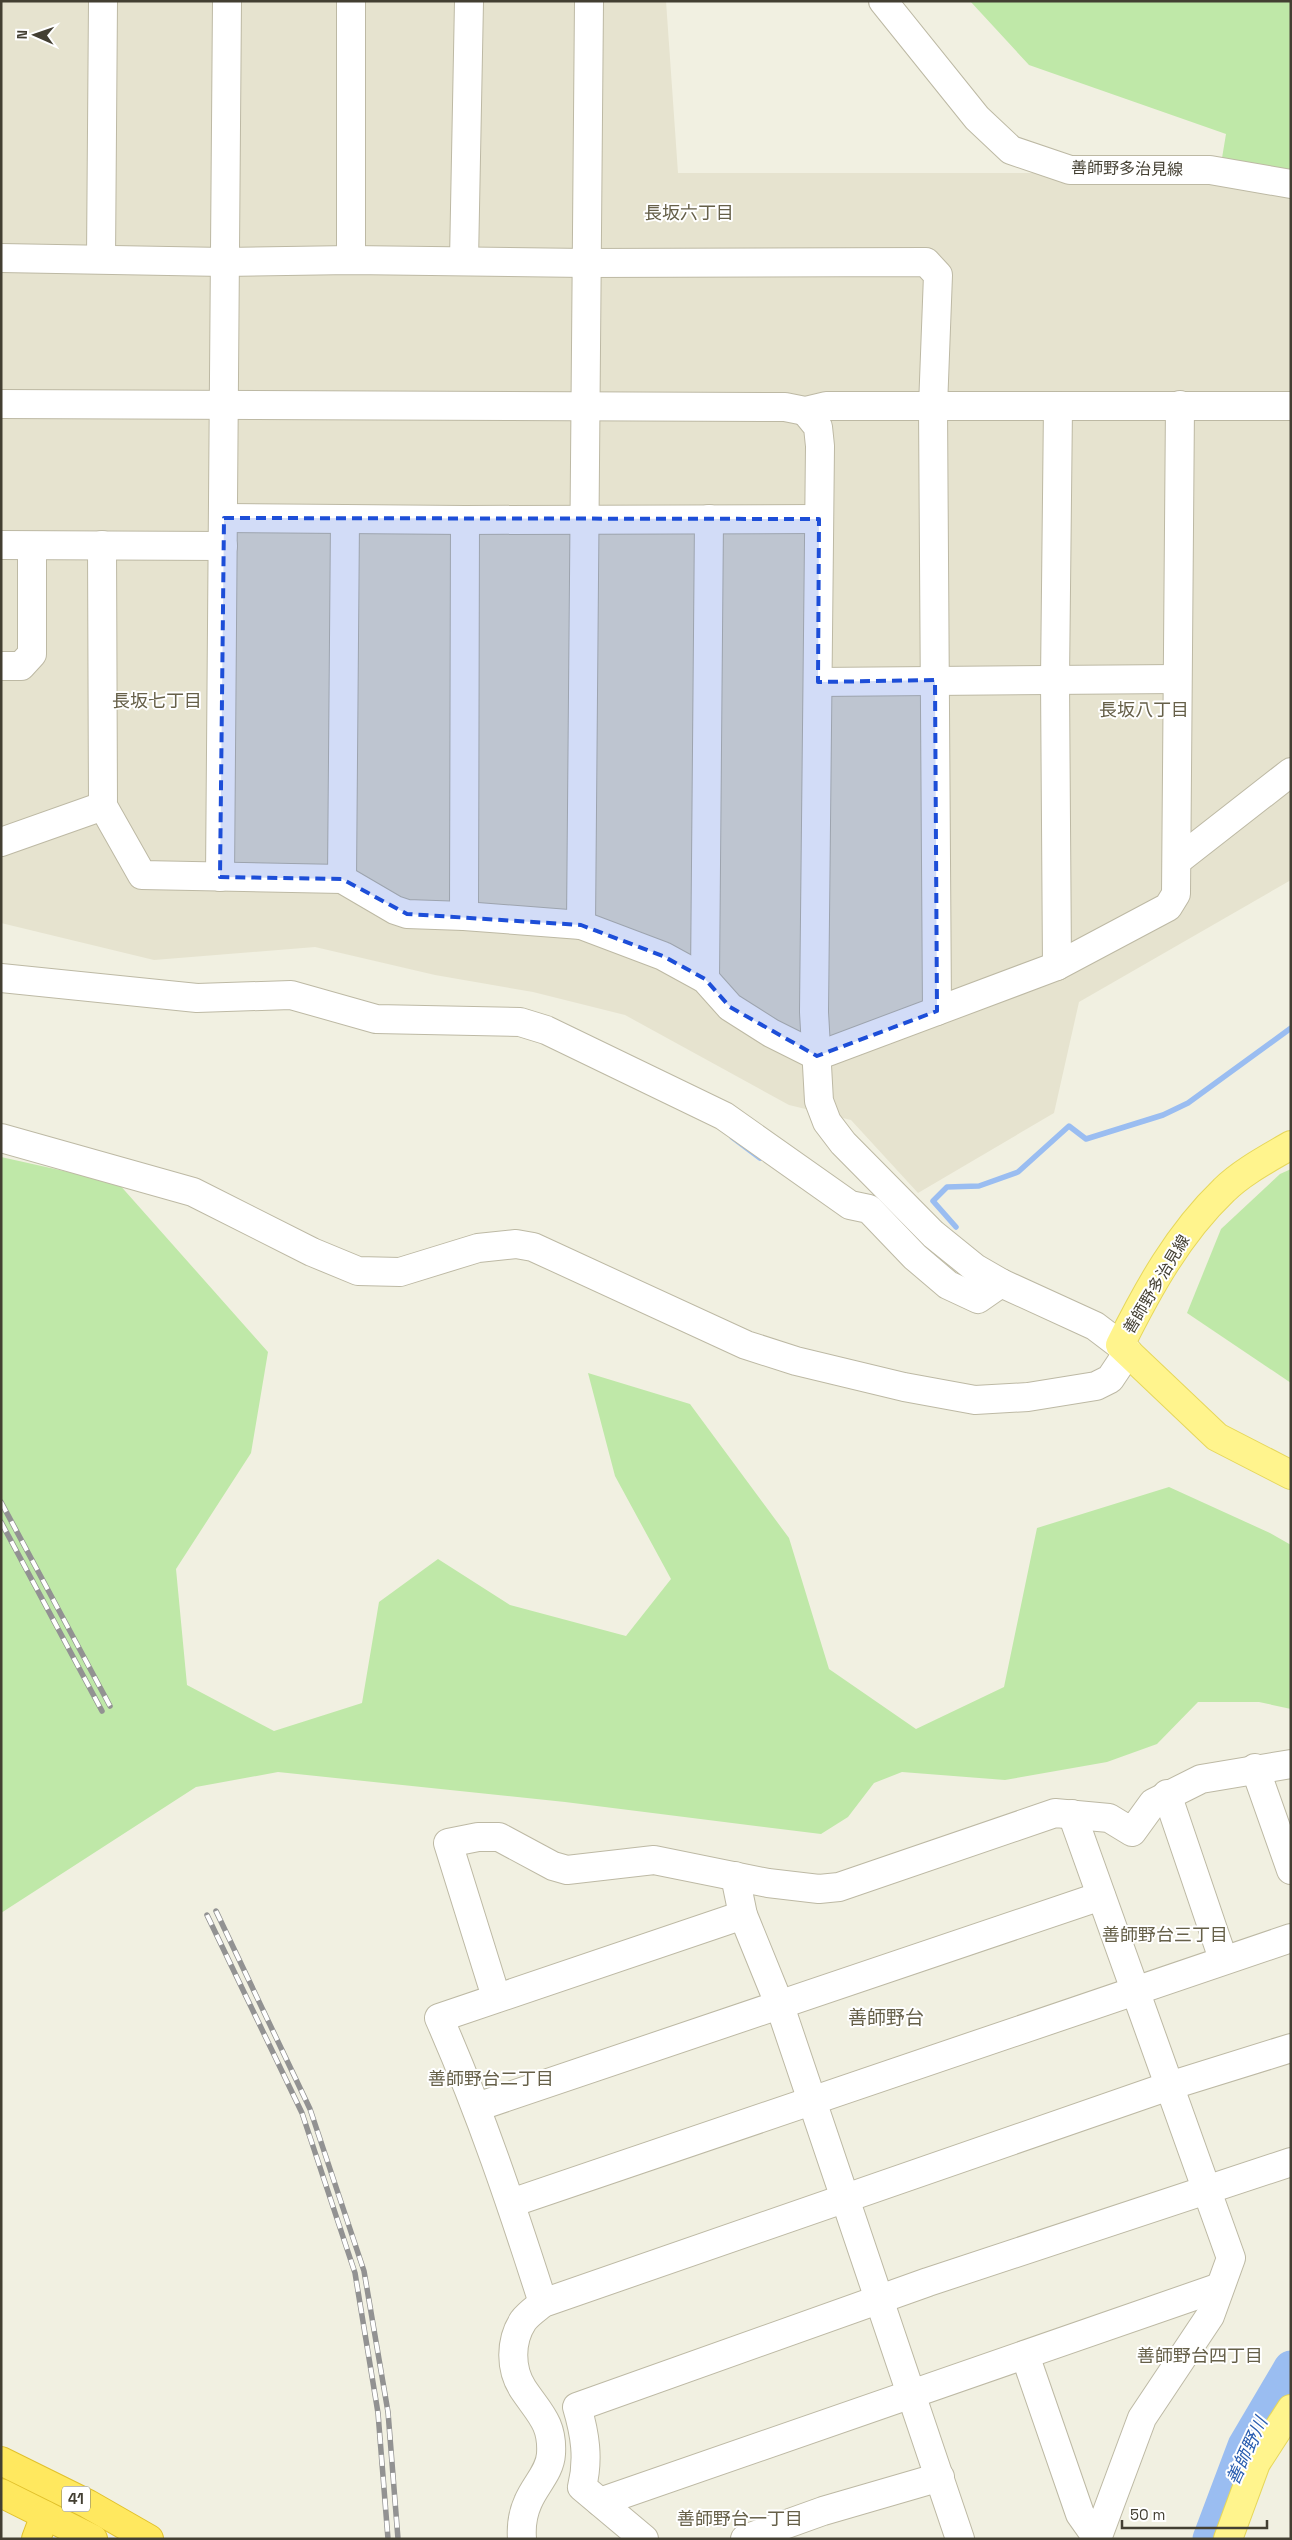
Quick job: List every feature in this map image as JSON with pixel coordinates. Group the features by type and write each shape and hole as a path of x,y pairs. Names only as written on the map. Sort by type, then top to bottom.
{"highway":[{"name":"41","path":"1,2461 88,2504 149,2539"},
{"name":"41","path":"1,2493 41,2527 93,2539"}],"main road":[{"name":"善師野多治見線","path":"1291,1145 1225,1188 1198,1217 1177,1243 1149,1290 1124,1349 1218,1437 1291,1475"},
{"path":"1228,2539 1256,2463 1291,2409"}],"street":[{"path":"101,259 103,1"},
{"path":"220,877 227,1"},
{"path":"350,1 351,260"},
{"path":"464,261 469,1"},
{"path":"581,925 589,1"},
{"name":"善師野多治見線","path":"883,1 977,118 1011,150 1070,170 1210,170 1291,184"},
{"path":"1,258 224,262 351,260 586,263 926,262 938,275 934,407 937,1010"},
{"path":"1,404 786,408 805,411 826,406 1291,406"},
{"path":"102,545 103,806 142,874 342,879 395,910 408,914 464,916 581,925 663,956 705,979 730,1006 771,1032 817,1056 1057,966 1168,908 1176,894 1178,861 1177,679 1180,405"},
{"path":"1057,966 1054,680 1058,406"},
{"path":"1,1138 192,1192 312,1252 358,1271 400,1272 478,1248 516,1244 533,1247 746,1345 796,1361 904,1387 975,1400 1038,1395 1096,1386 1110,1379 1124,1349 1095,1326 1001,1283 975,1268 946,1246 844,1143 827,1122 819,1101 814,1012 818,682 818,427 805,411"},
{"path":"224,518 465,520 586,518 819,519"},
{"path":"705,979 708,518"},
{"path":"342,879 345,519"},
{"path":"464,916 465,520"},
{"path":"1,545 224,546"},
{"path":"1,666 21,666 32,654 32,546"},
{"path":"818,682 1177,679"},
{"path":"1178,861 1291,772"},
{"path":"1,842 103,806"},
{"path":"1,978 197,998 291,995 376,1019 520,1022 546,1030 724,1116 850,1205 869,1209 916,1257 948,1285 978,1299 1001,1283"},
{"path":"496,1997 448,1843 478,1837 499,1836 553,1866 567,1870 654,1860 768,1883 819,1889 839,1887 1055,1813 1109,1818 1132,1832 1153,1803 1166,1794 1201,1779 1255,1768 1291,1764"},
{"path":"1255,1768 1291,1870"},
{"path":"1166,1794 1223,1960"},
{"path":"1072,1814 1231,2258 1210,2316 1142,2418 1097,2538"},
{"path":"735,1876 743,1915 780,2006 880,2300 910,2396 940,2477 960,2539"},
{"path":"477,2107 1101,1896"},
{"path":"543,2303 511,2203 477,2107 439,2018 496,1997 743,1915"},
{"path":"511,2203 1291,1938"},
{"path":"522,2539 521,2526 528,2501 542,2480 551,2456 551,2434 543,2416 522,2388 516,2374 514,2366 514,2340 524,2320 543,2303 1169,2086 1291,2048"},
{"path":"644,2539 582,2487 586,2470 586,2450 583,2428 577,2407 1206,2188 1291,2162"},
{"path":"600,2502 1220,2287"},
{"path":"1026,2355 1080,2514 1097,2538"},
{"path":"745,2539 823,2511 940,2477"}],"highlighted area":[{"path":"224,518 819,519 818,682 935,680 937,1011 817,1056 730,1007 705,979 663,956 581,925 407,914 342,879 220,877"}],"shaded area":[{"path":"1,1 666,1 678,173 1225,173 1291,198 1291,880 1079,1002 1054,1113 918,1193 851,1120 789,1105 625,1015 533,992 435,975 315,947 154,960 1,923"}],"green space":[{"path":"970,1 1291,1 1291,175 1221,164 1226,134 1029,65"},
{"path":"1,1157 118,1183 268,1352 251,1453 176,1569 187,1685 274,1731 362,1703 379,1602 438,1559 510,1605 626,1636 671,1579 615,1476 588,1373 690,1404 789,1538 829,1669 916,1729 1004,1687 1037,1528 1169,1487 1270,1533 1291,1545 1291,1709 1259,1702 1198,1702 1157,1744 1107,1762 1005,1780 902,1772 874,1783 848,1817 821,1834 565,1802 278,1772 196,1787 1,1913"},
{"path":"1291,1169 1291,1383 1187,1313 1221,1229 1280,1174"}],"waterway":[{"path":"956,1227 933,1201 947,1187 979,1186 1018,1172 1069,1126 1086,1139 1163,1115 1188,1103 1291,1028"},
{"path":"732,1137 760,1158"},
{"name":"善師野川","path":"1210,2539 1245,2446 1291,2368"}],"railway":[{"path":"1,1502 110,1706"},
{"path":"1,1522 102,1711"},
{"path":"216,1911 310,2109 364,2271 388,2412 398,2539"},
{"path":"207,1915 302,2113 355,2273 378,2413 388,2539"}],"district":[{"name":"長坂六丁目","path":"689,213"},
{"name":"長坂七丁目","path":"157,701"},
{"name":"長坂八丁目","path":"1144,710"},
{"name":"善師野台三丁目","path":"1165,1935"},
{"name":"善師野台","path":"886,2017"},
{"name":"善師野台二丁目","path":"491,2079"},
{"name":"善師野台四丁目","path":"1200,2356"},
{"name":"善師野台一丁目","path":"740,2519"}]}
